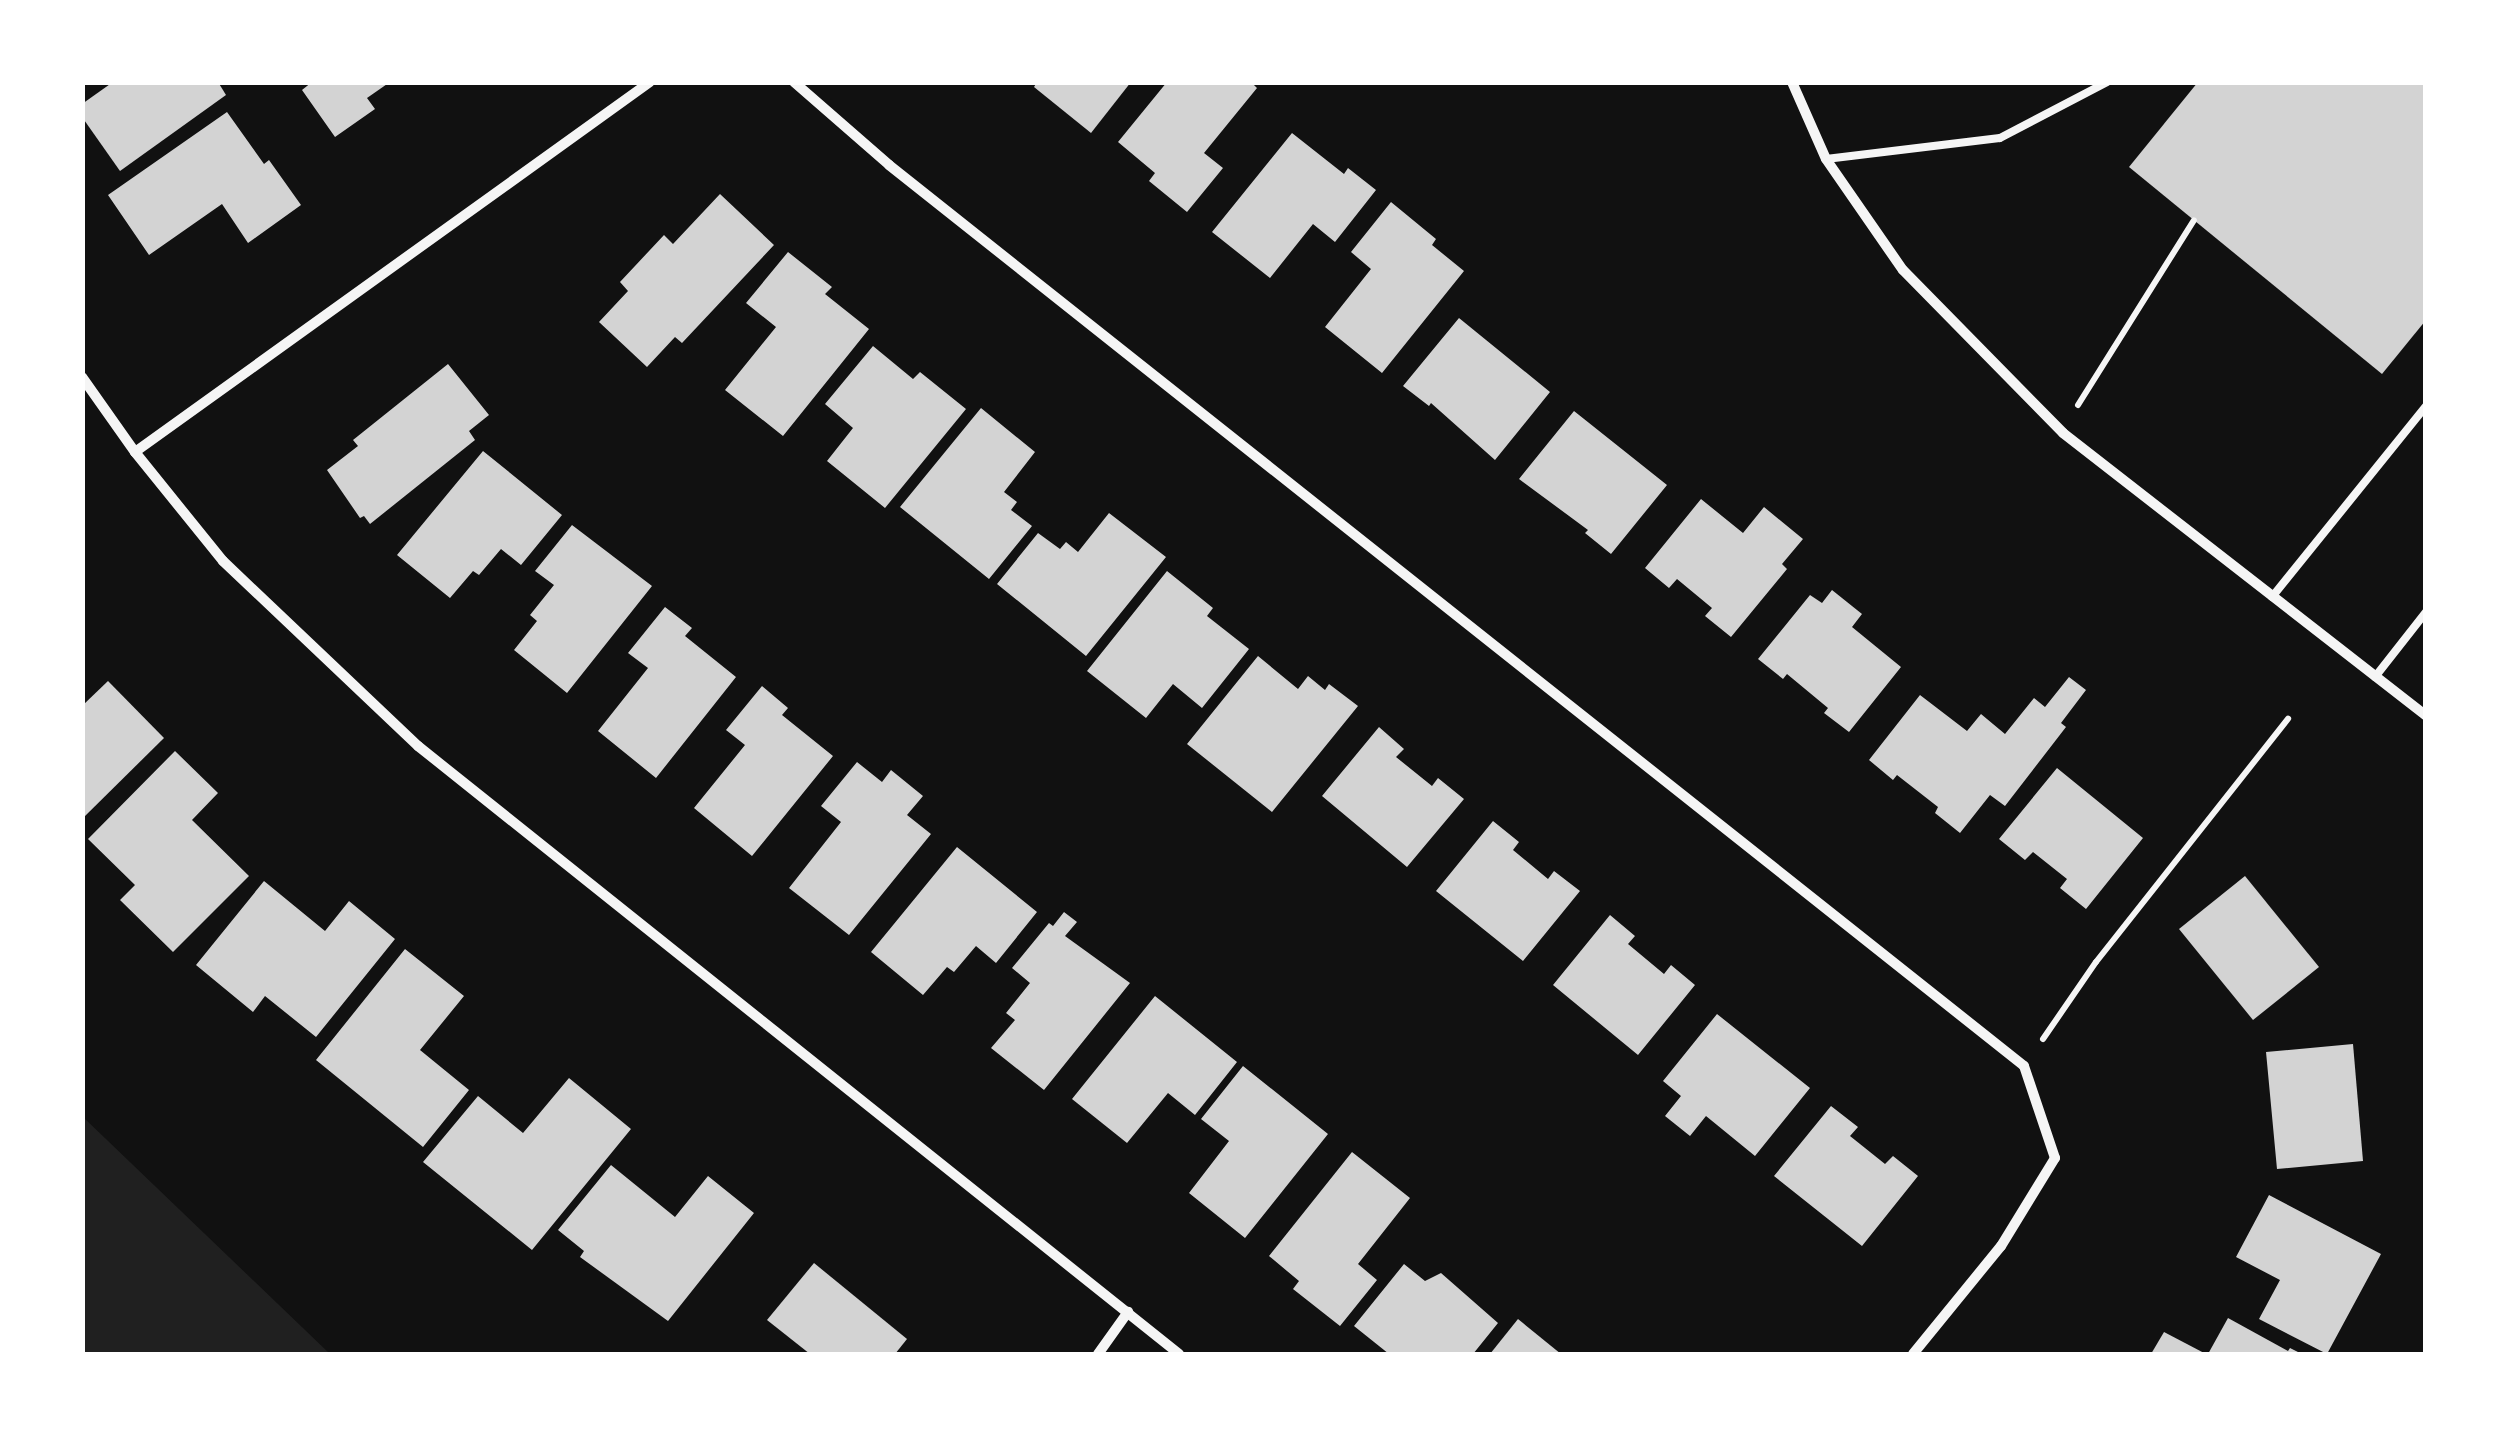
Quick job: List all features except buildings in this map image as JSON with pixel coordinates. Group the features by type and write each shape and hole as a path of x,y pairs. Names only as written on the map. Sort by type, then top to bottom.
{"street":[{"path":"135,452 650,82"},
{"path":"794,82 889,165 2024,1066 2055,1158 2001,1246 1914,1354"},
{"path":"1792,82 1826,159 1903,270 2063,432 2426,716"},
{"path":"82,378 135,452 223,560 418,746 1179,1354"},
{"path":"1098,1354 1128,1312"}],"lane":[{"path":"1826,159 2000,138 2107,82"},
{"path":"2272,597 2426,406"},
{"path":"2376,677 2426,612"}],"path":[{"path":"2063,432 2115,340 2194,220"},
{"path":"2024,1066 2096,962 2288,718"}],"shaded area":[{"path":"83,1117 330,1354 83,1354"}]}
